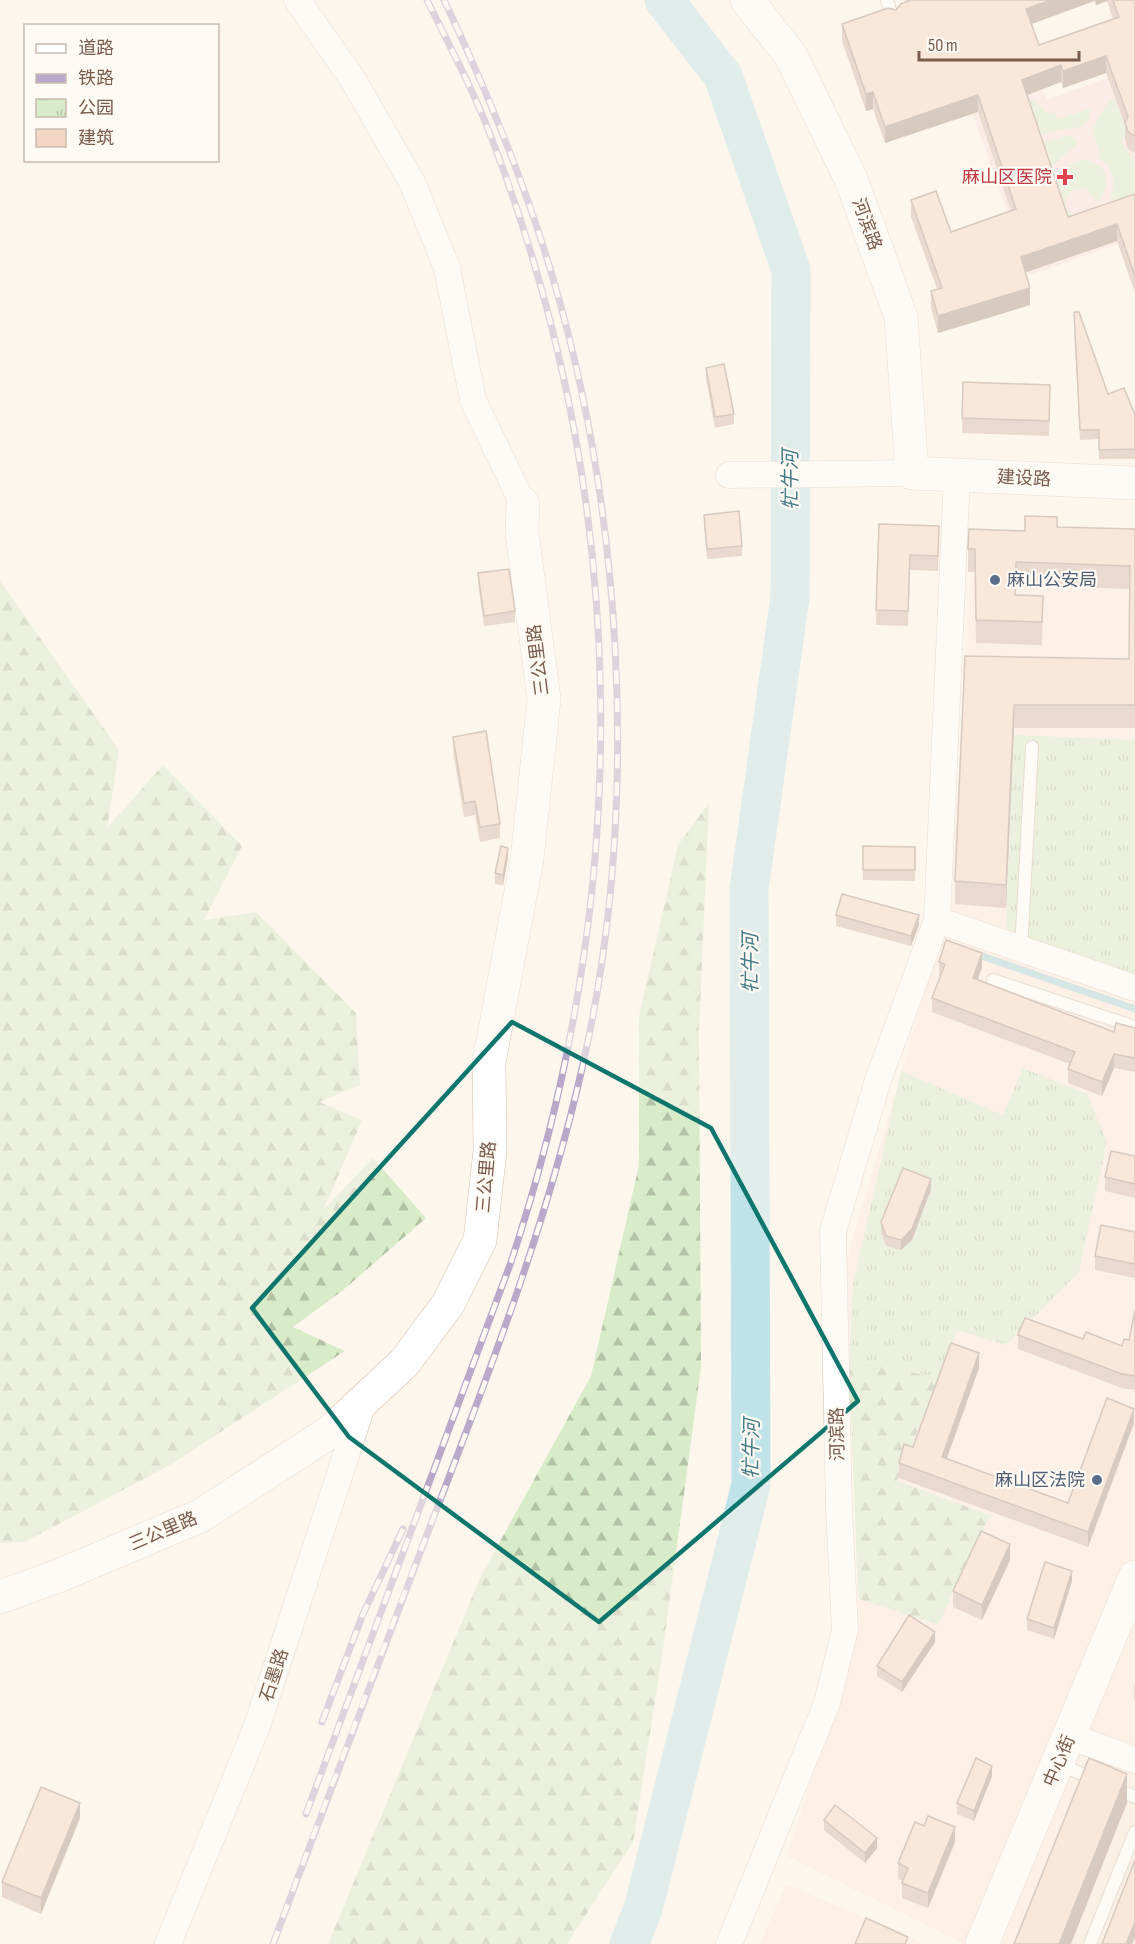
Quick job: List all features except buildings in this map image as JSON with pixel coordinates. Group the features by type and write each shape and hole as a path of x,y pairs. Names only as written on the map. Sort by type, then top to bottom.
{"street":[{"path":"297,0 352,78 413,184 447,268 473,400 523,504"},
{"name":"河滨路","path":"747,0 791,56 851,179 901,317 912,473"},
{"path":"729,475 912,473"},
{"name":"建设路","path":"912,473 1135,483"},
{"name":"河滨路","path":"729,1944 827,1703 845,1630 839,1509 832,1231 878,1080 938,920 957,475"},
{"name":"三公里路","path":"0,1597 58,1576 200,1516 330,1432 405,1362 448,1304 480,1240 490,1151 489,1062 527,859 544,699 522,532 523,504"},
{"path":"938,920 1135,988"},
{"name":"石墨路","path":"168,1944 257,1726 364,1400"},
{"name":"中心街","path":"982,1944 1135,1577"},
{"path":"1063,1750 1135,1760"}],"lane":[{"path":"887,0 893,19"},
{"path":"1021,950 1032,747"},
{"path":"993,980 1135,1027"},
{"path":"1063,1750 1135,1797"},
{"path":"1090,1944 1135,1832"}],"highlighted area":[{"path":"512,1022 711,1128 858,1401 599,1622 349,1437 252,1308"}],"shaded area":[{"name":"麻山区医院","path":"1135,68 1135,238 1030,275 973,115 1043,91 1047,100"},
{"path":"1135,528 1135,1787 1085,1768 1012,1944 964,1944 787,1856 859,1627 846,1262 925,991 951,912 973,530"},
{"path":"1085,1767 1135,1787 1135,1944 1012,1944"},
{"path":"786,1884 925,1944 760,1944"}],"green space":[{"path":"1115,98 1126,132 1122,143 1135,162 1135,207 1110,199 1113,186 1112,175 1098,156 1100,153 1092,130 1108,101"},
{"path":"1035,100 1046,112 1055,113 1059,119 1090,108 1089,120 1080,127 1039,134 1029,102"},
{"path":"1068,135 1073,137 1078,144 1050,168 1042,147 1044,143"},
{"path":"1085,159 1101,166 1106,176 1106,184 1104,193 1098,202 1085,188 1072,190 1066,197 1066,210 1075,218 1070,229 1057,182 1069,165"},
{"path":"0,581 119,750 107,828 163,765 242,846 204,920 256,912 356,1013 360,1085 319,1102 362,1120 324,1209 373,1158 426,1218 342,1291 293,1327 345,1351 170,1465 25,1542 0,1543"},
{"path":"1013,735 1135,740 1135,976 1087,963 1006,928"},
{"path":"709,803 699,1031 701,1367 662,1657 633,1842 567,1944 328,1944 480,1578 591,1376 639,1165 639,1016 678,845"},
{"path":"1023,1068 1087,1094 1107,1142 1079,1272 1006,1345 958,1330 939,1378 849,1358 853,1284 901,1071 1003,1115"},
{"path":"849,1358 939,1378 897,1481 990,1515 938,1625 858,1599"}],"waterway":[{"name":"牤牛河","path":"629,1944 643,1909 751,1485 749,889 790,597 791,270 723,76 664,0"},
{"path":"976,954 1135,1009"}],"railway":[{"path":"306,1814 511,1262 551,1122 580,982 596,841 601,700 593,560 572,420 539,280 493,142 470,88 427,0"},
{"path":"273,1944 500,1342 541,1219 560,1157 590,1031 605,939 614,844 618,748 615,651 607,554 594,458 576,365 552,275 517,170 475,67 444,0"},
{"path":"322,1722 363,1614 403,1529"}],"place":[{"name":"麻山区医院","path":"1065,177"},
{"name":"麻山公安局","path":"995,580"},
{"name":"麻山区法院","path":"1097,1480"}]}
